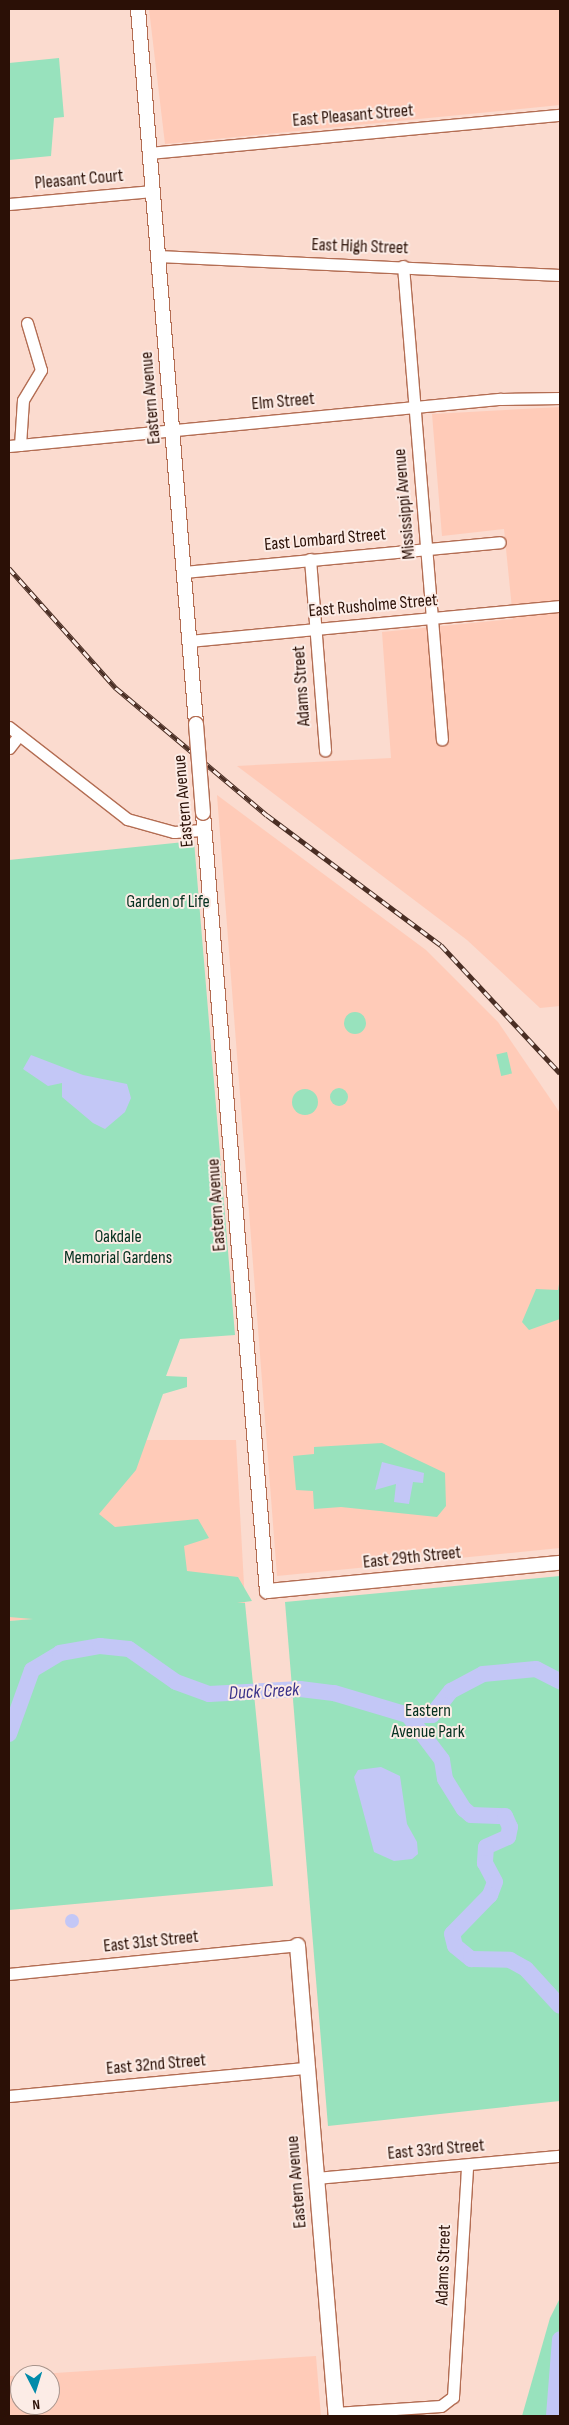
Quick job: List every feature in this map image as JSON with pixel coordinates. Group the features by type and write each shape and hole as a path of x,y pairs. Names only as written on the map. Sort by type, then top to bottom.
{"main road":[{"name":"Eastern Avenue","path":"297,1946 335,2415"}],"street":[{"name":"Eastern Avenue","path":"138,9 267,1591"},
{"name":"East Pleasant Street","path":"149,153 560,115"},
{"name":"Pleasant Court","path":"9,204 152,191"},
{"name":"East High Street","path":"158,256 402,266 560,275"},
{"name":"Mississippi Avenue","path":"402,266 442,739"},
{"path":"14,445 23,400 41,370 27,323"},
{"name":"Elm Street","path":"14,445 415,407 560,398"},
{"name":"East Lombard Street","path":"184,572 500,542"},
{"name":"Adams Street","path":"310,559 325,750"},
{"name":"East Rusholme Street","path":"190,641 560,606"},
{"path":"9,727 126,819 174,832 205,830"},
{"path":"9,748 19,735"},
{"name":"East 29th Street","path":"267,1591 560,1563"},
{"name":"East 31st Street","path":"9,1974 297,1946"},
{"name":"East 32nd Street","path":"9,2096 307,2068"},
{"name":"East 33rd Street","path":"316,2178 560,2156"},
{"name":"Adams Street","path":"335,2415 446,2404 453,2397 458,2366 467,2165"}],"shaded area":[{"path":"149,9 560,9 560,105 165,144"},
{"path":"560,407 560,1006 540,1008 467,940 237,766 391,758 382,632 513,619 504,529 442,536 432,414"},
{"path":"217,795 426,950 498,1022 560,1113 560,1548 277,1576"},
{"path":"140,1440 236,1440 245,1603 9,1621 9,1567"},
{"path":"316,2356 321,2416 9,2416 9,2376 10,2415 60,2415 60,2373"}],"green space":[{"path":"59,58 64,117 54,118 51,156 9,160 9,63"},
{"path":"194,841 235,1335 180,1339 166,1376 187,1377 187,1387 163,1394 136,1470 99,1514 115,1527 198,1519 209,1538 184,1546 187,1571 238,1577 252,1601 237,1603 245,1603 273,1886 9,1910 9,1621 33,1619 9,1617 9,860"},
{"path":"355,1012 363,1015 366,1023 363,1031 355,1034 347,1031 344,1023 347,1015"},
{"path":"507,1052 512,1073 501,1076 496,1054"},
{"path":"339,1088 345,1091 348,1097 345,1103 339,1106 333,1103 330,1097 333,1091"},
{"path":"305,1089 314,1093 318,1102 314,1111 305,1115 296,1111 292,1102 296,1093"},
{"path":"560,1278 560,1319 529,1330 522,1322 536,1289 558,1290"},
{"path":"382,1443 445,1473 446,1506 437,1517 341,1507 314,1509 313,1491 296,1490 293,1456 314,1454 314,1447"},
{"name":"Eastern Avenue Park","path":"560,1576 560,2101 328,2126 285,1602"},
{"path":"560,2298 556,2416 522,2416 550,2318"}],"water":[{"path":"31,1055 83,1075 127,1084 131,1098 125,1112 105,1129 93,1123 62,1097 62,1083 48,1086 23,1069"},
{"path":"382,1462 424,1473 423,1483 413,1482 409,1504 394,1502 396,1484 375,1490"},
{"path":"381,1767 400,1776 407,1824 417,1842 418,1854 412,1859 394,1861 374,1852 354,1777 358,1770"},
{"path":"69,1914 75,1914 79,1921 75,1928 69,1928 65,1924 65,1918"}],"waterway":[{"name":"Duck Creek","path":"9,1734 32,1670 60,1653 100,1646 129,1649 176,1682 209,1694 300,1689 334,1693 408,1715 432,1715 451,1691 483,1674 536,1669 560,1681"},
{"path":"408,1715 442,1760 445,1779 464,1809 471,1815 505,1816 510,1827 508,1837 486,1847 485,1863 495,1882 490,1895 452,1934 455,1946 471,1959 510,1960 526,1969 560,2006"},
{"path":"554,2416 560,2339"}],"railway":[{"path":"9,568 116,688 267,815 441,945 560,1073"}],"park label":[{"name":"Garden of Life","path":"168,902"},
{"name":"Oakdale Memorial Gardens","path":"118,1248"}]}
